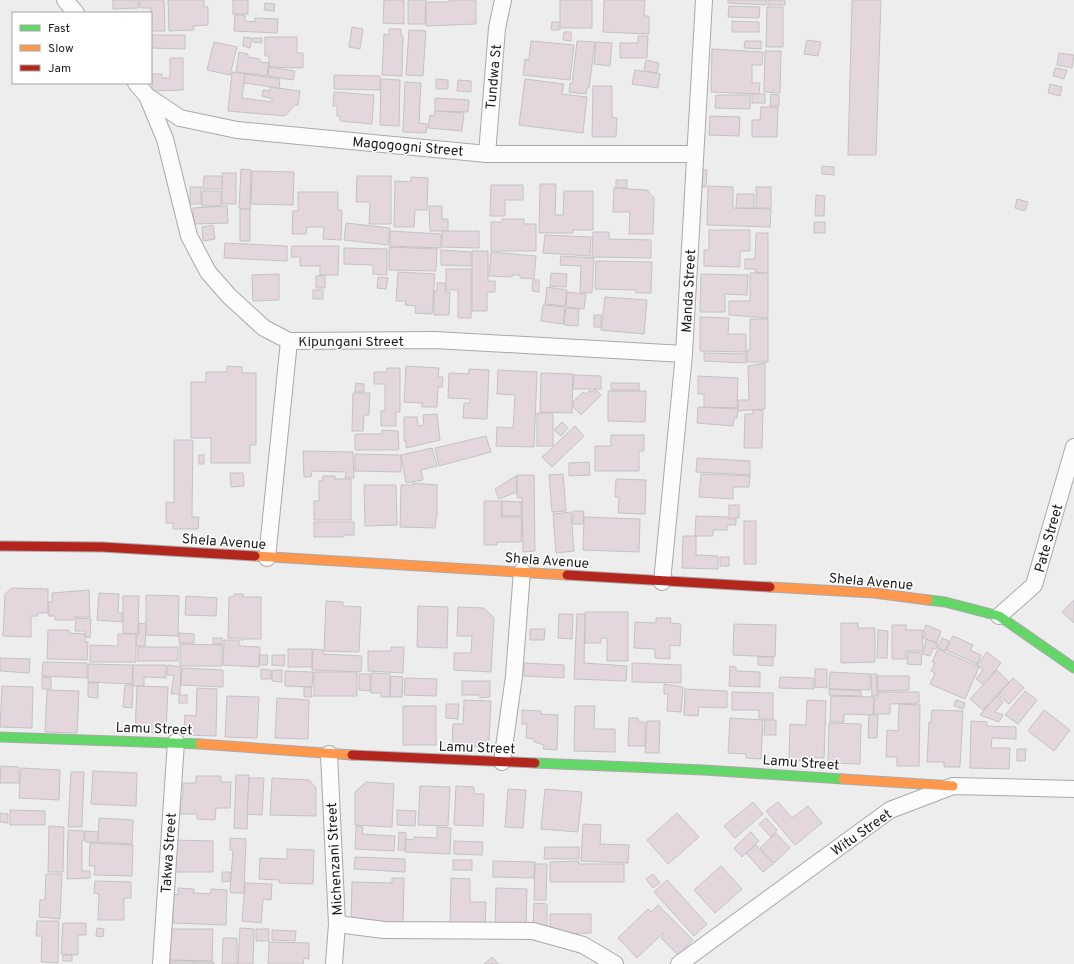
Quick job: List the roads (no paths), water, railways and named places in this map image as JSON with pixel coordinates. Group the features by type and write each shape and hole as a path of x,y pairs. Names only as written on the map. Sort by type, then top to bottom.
{"street":[{"path":"65,0 75,12"},
{"name":"Tundwa St","path":"487,154 497,28 503,0"},
{"name":"Manda Street","path":"662,582 684,354 704,0"},
{"name":"Magogogni Street","path":"137,84 147,96 180,118 237,130 487,154 695,154"},
{"name":"Kipungani Street","path":"147,96 166,139 189,236 208,272 229,296 264,328 289,341 435,340 684,354"},
{"path":"267,558 289,341"},
{"name":"Pate Street","path":"999,616 1034,585 1074,447"},
{"name":"Shela Avenue","path":"0,546 102,547 267,558 522,571 662,582 874,593 945,602 999,616 1074,668"},
{"path":"502,762 514,676 522,571"},
{"name":"Lamu Street","path":"0,737 176,742 329,754 704,770 953,786"},
{"name":"Takwa Street","path":"161,964 176,742"},
{"name":"Michenzani Street","path":"329,754 337,924 334,964"},
{"name":"Witu Street","path":"679,964 890,810 953,786 1074,789"},
{"path":"337,924 384,930 533,931 584,945 615,964"}]}
